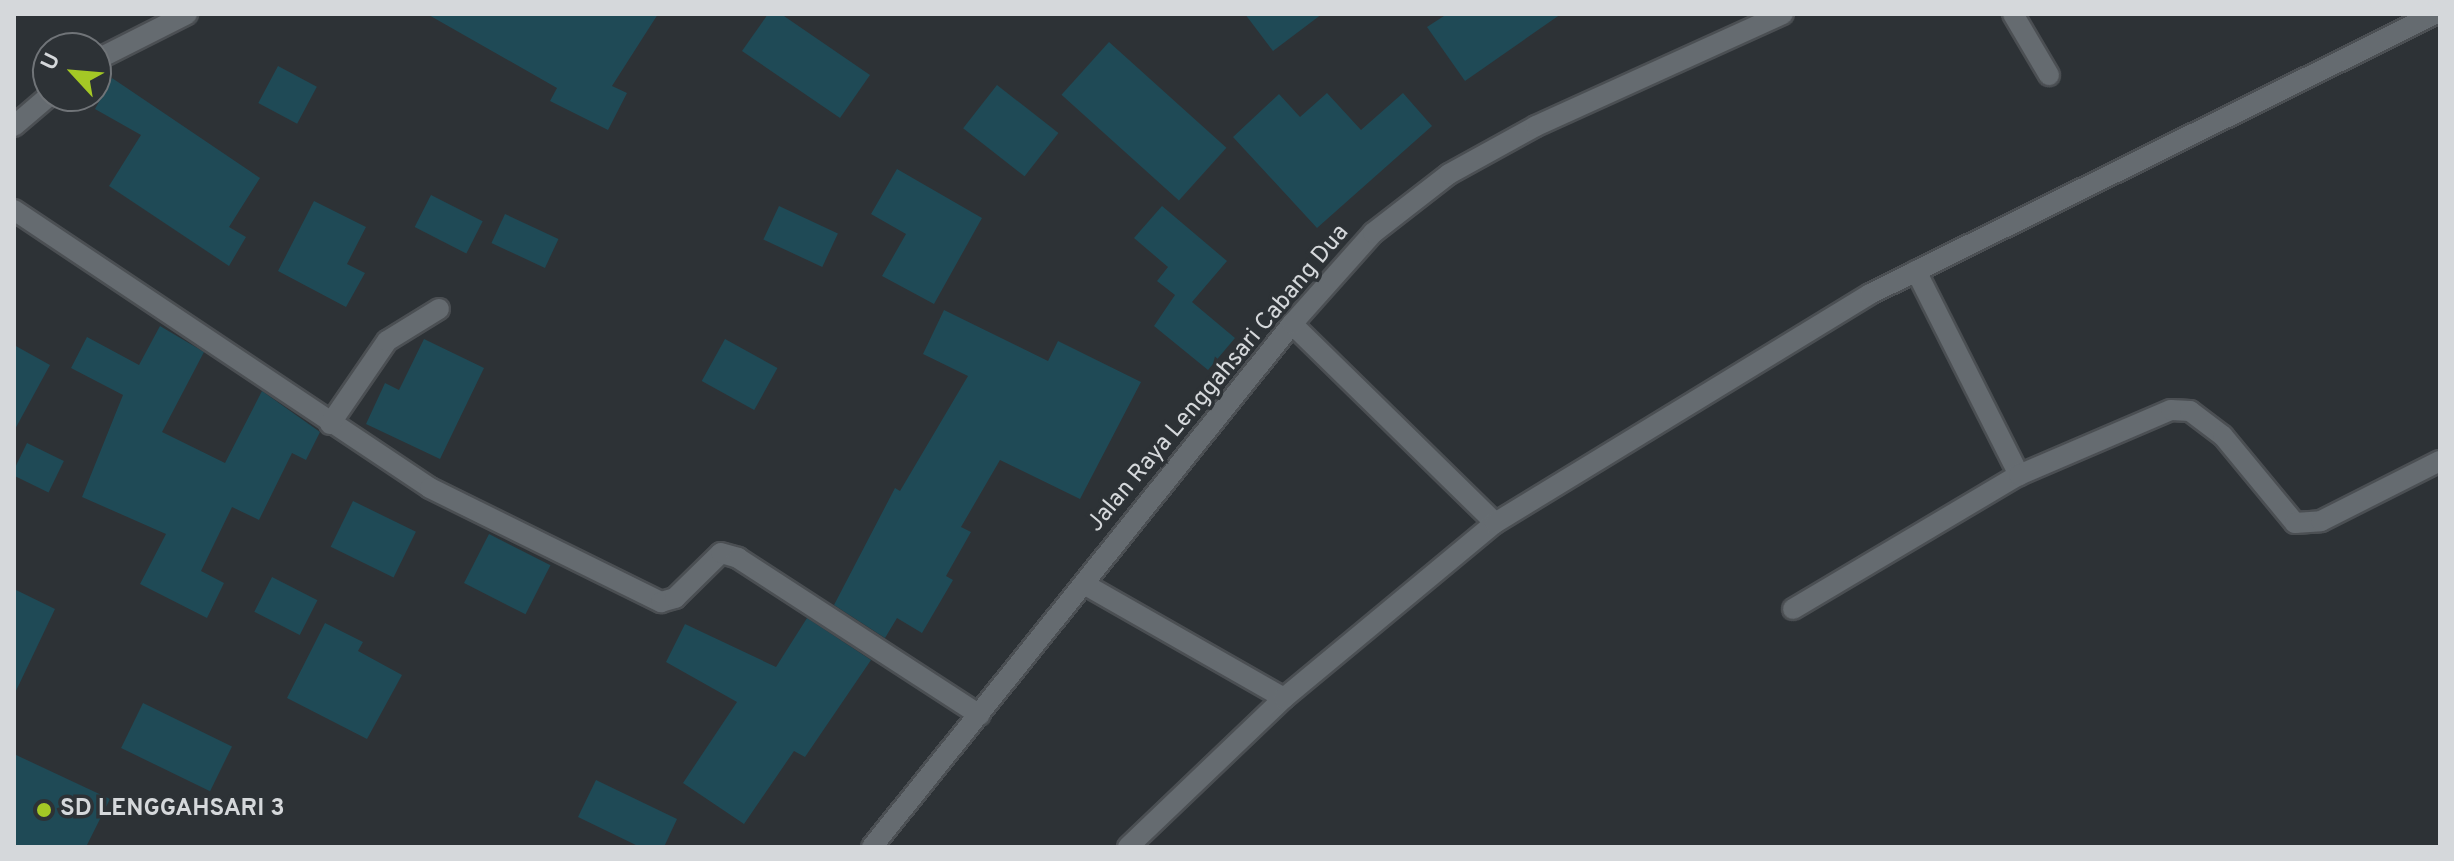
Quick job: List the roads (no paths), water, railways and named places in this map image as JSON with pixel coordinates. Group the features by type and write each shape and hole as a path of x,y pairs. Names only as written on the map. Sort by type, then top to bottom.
{"street":[{"path":"112,52 187,14"},
{"name":"Jalan Raya Lenggahsari Cabang Dua","path":"872,847 1292,324 1373,233 1449,174 1536,126 1783,14"},
{"path":"2013,14 2049,75"},
{"path":"1128,847 1284,698 1495,523 1916,271 2435,14"},
{"path":"14,126 32,111"},
{"path":"14,210 430,488 661,602 675,598 721,553 738,558 980,715"},
{"path":"1916,271 2019,475"},
{"path":"330,424 387,341 439,309"},
{"path":"1292,324 1495,523"},
{"path":"1793,609 2019,475 2171,410 2190,411 2223,436 2282,515 2307,525 2440,461"},
{"path":"1084,584 1284,698"}],"place":[{"name":"SD LENGGAHSARI 3","path":"44,810"}]}
